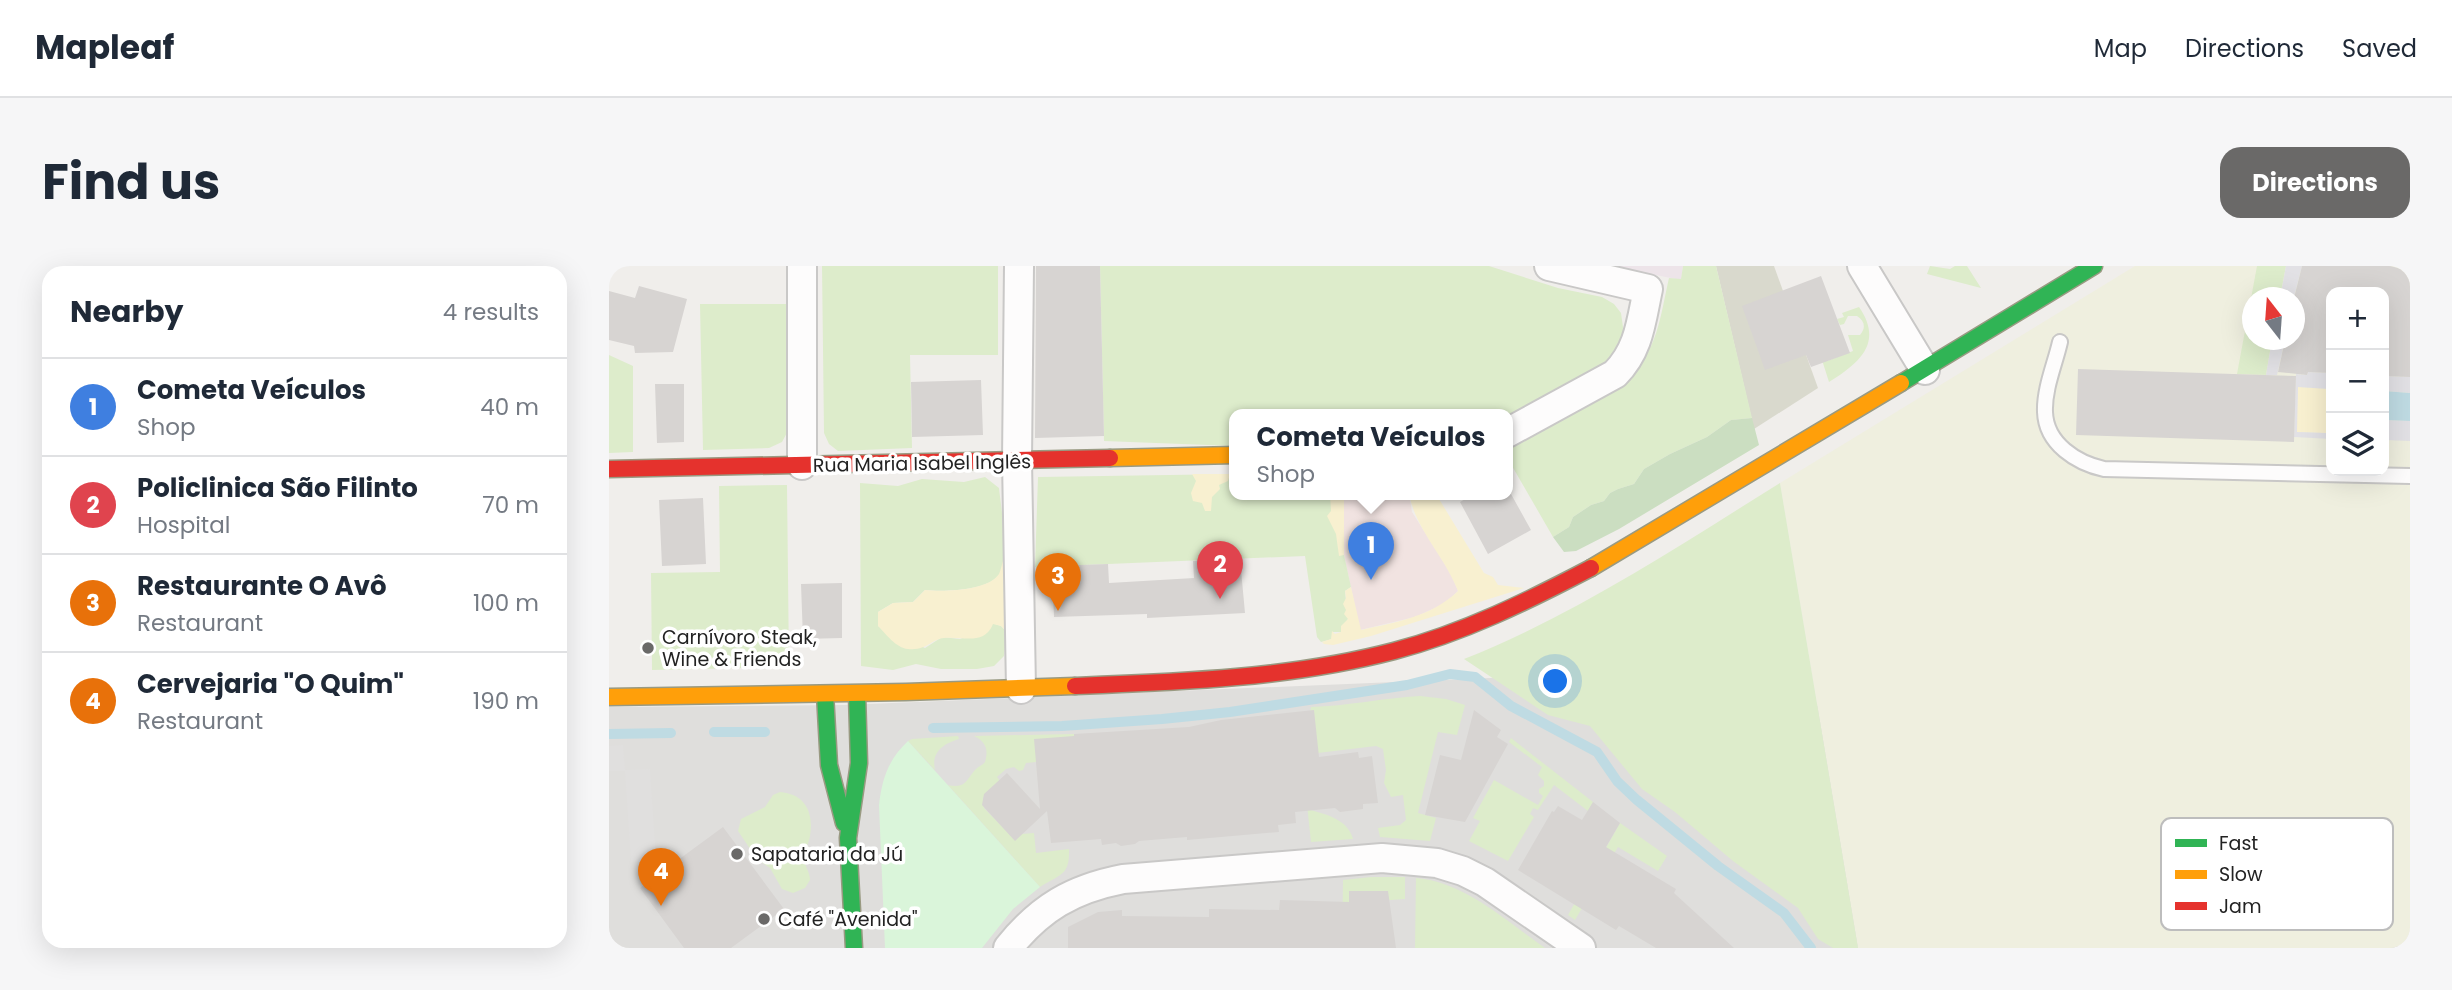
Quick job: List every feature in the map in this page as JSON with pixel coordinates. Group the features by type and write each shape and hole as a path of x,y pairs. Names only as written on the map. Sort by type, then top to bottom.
{"main road":[{"path":"614,696 857,694 1228,678 1317,667 1394,651 1470,627 1543,594 1617,555 2094,266"},
{"name":"Rua Maria Isabel Inglês","path":"609,469 1229,455"},
{"path":"825,694 829,765 848,838"},
{"path":"854,948 848,838 859,763 857,694"}],"street":[{"path":"802,266 802,465"},
{"path":"1019,266 1017,460 1021,689"},
{"path":"1513,430 1621,368 1635,346 1648,289 1549,266"},
{"path":"1862,266 1925,370"},
{"path":"1008,948 1045,909 1099,884 1123,879 1382,858 1437,863 1463,871 1485,882 1581,948"}],"lane":[{"path":"2060,342 2047,393 2045,413 2048,427 2057,442 2072,456 2089,466 2104,469 2410,476"}],"shaded area":[{"path":"1610,266 1683,266 1681,280"},
{"path":"1716,266 1774,266 1818,388 1754,429"},
{"path":"2286,266 2302,266 2297,287 2282,287"},
{"path":"2270,350 2283,350 2277,375 2266,375"},
{"path":"2326,373 2326,389 2298,387 2297,432 2326,433 2326,439 2294,437 2296,374"},
{"path":"2389,376 2410,377 2410,393 2389,391"},
{"path":"2389,420 2410,421 2410,441 2389,440"},
{"path":"1344,500 1410,500 1412,512 1451,574 1458,591 1444,604 1415,617 1360,630 1344,555"},
{"path":"1726,668 2161,848 2161,930 2359,930 2403,948 609,948 609,707 844,705"},
{"path":"623,745 625,770 650,769 656,860 631,862 625,771 609,771 609,746"}],"green space":[{"path":"822,266 998,266 998,355 910,355 912,448 838,451 829,444 824,433"},
{"path":"1100,266 1489,266 1558,288 1602,297 1614,304 1621,313 1624,334 1612,359 1513,420 1513,409 1229,409 1229,446 1104,441"},
{"path":"1683,266 1716,266 1752,418 1731,420 1707,437 1644,469 1634,484 1618,489 1610,493 1604,501 1591,505 1573,517 1569,527 1553,537 1513,468 1513,440 1626,379 1637,369 1656,333 1669,278 1681,279"},
{"path":"1930,266 1950,269 1967,266 1981,288 1927,274"},
{"path":"2135,266 2410,266 2410,948 1858,948 1780,483"},
{"path":"2257,266 2286,266 2282,287 2253,287"},
{"path":"700,304 786,304 789,429 782,442 769,448 703,450"},
{"path":"1859,307 1869,331 1865,351 1850,367 1829,382 1822,360 1827,361 1853,351 1848,335 1860,335 1864,327 1857,316 1848,316 1844,324 1840,325 1837,319 1844,317 1842,313"},
{"path":"2242,347 2242,350 2270,350 2266,375 2237,374"},
{"path":"609,355 633,366 633,452 609,453"},
{"path":"1752,418 1759,445 1619,529 1576,551 1564,552 1553,537 1569,527 1573,517 1591,505 1604,501 1610,493 1618,489 1634,484 1644,469 1707,437 1731,420"},
{"path":"1229,474 1229,500 1344,500 1344,555 1351,587 1345,591 1348,619 1341,632 1333,632 1332,639 1321,642 1317,637 1305,556 1035,567 1038,477"},
{"path":"985,477 999,488 1004,558 999,575 975,587 925,590 913,602 893,603 878,612 878,626 925,648 942,637 960,639 993,623 1007,632 1004,656 994,666 977,669 941,669 916,664 893,670 861,666 860,483 898,486 922,479 964,482"},
{"path":"1780,483 1858,948 1833,948 1818,939 1798,908 1642,789 1590,726 1548,715 1464,659 1547,622 1665,555"},
{"path":"787,485 789,667 652,670 651,573 720,572 719,486"},
{"path":"1420,696 1446,699 1465,705 1457,735 1438,732 1418,813 1436,818 1430,841 1380,837 1378,828 1400,825 1406,820 1403,795 1391,797 1384,783 1386,770 1383,749 1376,746 1301,755 1311,707"},
{"path":"1074,734 1077,758 1026,763 1023,770 1019,771 1014,767 1006,769 997,777 1000,781 983,798 984,808 1015,840 1022,834 1034,833 1036,853 1069,849 1066,869 1040,887 948,785 963,784 985,762 985,746 974,736"},
{"path":"958,736 959,739 939,750 935,758 935,770 908,741 912,739"},
{"path":"1511,738 1593,802 1588,811 1554,785 1538,810 1533,808 1530,814 1534,817 1508,861 1469,841 1480,821 1473,818 1494,780 1538,805 1543,796 1539,789 1544,786 1544,781 1538,775 1542,767 1509,742"},
{"path":"908,741 1040,887 1013,909 982,948 885,948 879,805 887,770 895,755"},
{"path":"1305,786 1311,810 1342,823 1353,839 1311,842"},
{"path":"780,792 789,793 802,800 811,819 804,858 810,880 805,888 793,893 782,889 770,868 757,859 738,831 741,819 765,807 773,795"},
{"path":"1620,823 1667,856 1658,871 1618,847 1575,920 1568,915"},
{"path":"1405,877 1405,899 1349,903 1342,948 1343,880"},
{"path":"1416,878 1434,881 1468,895 1545,948 1415,948"}],"sand":[{"path":"2298,387 2326,388 2326,433 2296,432"},
{"path":"1192,474 1229,474 1228,481 1219,485 1220,489 1212,497 1211,511 1205,511 1202,503 1193,501 1191,493 1196,481"},
{"path":"1330,500 1344,500 1344,555 1339,556 1336,534 1327,516 1331,511"},
{"path":"1411,500 1440,500 1484,573 1493,577 1498,585 1524,588 1371,636 1333,645 1324,644 1322,642 1331,639 1332,631 1335,634 1341,632 1341,626 1348,619 1344,614 1346,610 1343,604 1345,591 1351,587 1361,630 1425,613 1458,591 1424,532"},
{"path":"1004,558 1007,632 1001,626 993,624 989,631 979,638 944,638 924,647 908,649 895,643 878,626 878,612 893,603 913,602 925,590 965,589 993,580 999,574"}],"water":[{"path":"2389,391 2410,393 2410,421 2389,420"}],"building":[{"path":"1036,266 1100,266 1104,436 1035,438"},
{"path":"2302,266 2391,266 2410,272 2410,377 2389,376 2389,287 2326,287 2326,373 2308,372 2307,375 2278,372 2283,350 2305,350 2305,287 2297,287"},
{"path":"1821,276 1850,353 1811,367 1806,355 1765,370 1742,306"},
{"path":"639,286 687,299 673,352 635,353 634,346 609,340 609,291 635,298"},
{"path":"2078,369 2296,376 2294,442 2076,435"},
{"path":"981,380 983,435 912,437 911,382"},
{"path":"655,384 684,384 684,442 657,443"},
{"path":"703,498 706,564 662,566 659,500"},
{"path":"1513,498 1531,530 1488,554 1460,502 1513,500"},
{"path":"1240,559 1245,613 1147,618 1147,614 1054,617 1052,566 1108,564 1109,583 1194,578 1193,561"},
{"path":"842,583 842,638 803,639 801,584"},
{"path":"1314,710 1319,757 1358,752 1359,758 1372,756 1378,803 1363,804 1363,809 1340,812 1335,808 1295,812 1296,823 1278,825 1279,832 1139,841 1121,846 1116,843 1102,845 1101,839 1051,843 1047,811 1015,841 982,805 984,794 1007,773 1040,809 1034,739 1189,727 1221,720"},
{"path":"1474,710 1501,730 1497,737 1508,744 1465,822 1425,815 1440,755 1461,760"},
{"path":"1593,802 1620,823 1606,847 1676,889 1674,893 1734,948 1656,948 1619,926 1616,930 1518,870 1552,811 1558,806 1582,820"},
{"path":"723,827 784,909 731,948 684,948 640,888"},
{"path":"1349,891 1388,891 1396,948 1068,948 1068,927 1098,912 1122,910 1122,916 1209,917 1209,909 1279,910 1280,900 1349,902"}],"waterway":[{"path":"933,728 1062,726 1162,719 1230,712 1407,685 1450,674 1475,677 1511,706 1597,752 1617,781 1637,800 1718,866 1784,913 1811,948"},
{"path":"714,732 765,732"},
{"path":"609,734 671,733"}],"traffic: fast":[{"path":"1901,383 2094,266"},
{"path":"825,694 829,765 844,823"},
{"path":"854,948 848,838 859,763 857,694"}],"traffic: slow":[{"path":"1591,568 1901,383"},
{"path":"1110,458 1229,455"},
{"path":"609,697 1075,686"}],"traffic: jam":[{"path":"609,469 1110,458"},
{"path":"1075,686 1236,677 1355,660 1420,644 1470,626 1591,568"}],"place":[{"name":"Cometa Veículos","path":"1371,580"},
{"name":"Policlinica São Filinto","path":"1220,599"},
{"name":"Restaurante O Avô","path":"1058,611"},
{"name":"Carnívoro Steak, Wine & Friends","path":"648,648"},
{"name":"Sapataria da Jú","path":"737,854"},
{"name":"Cervejaria \"O Quim\"","path":"661,906"},
{"name":"Café \"Avenida\"","path":"764,919"}]}
